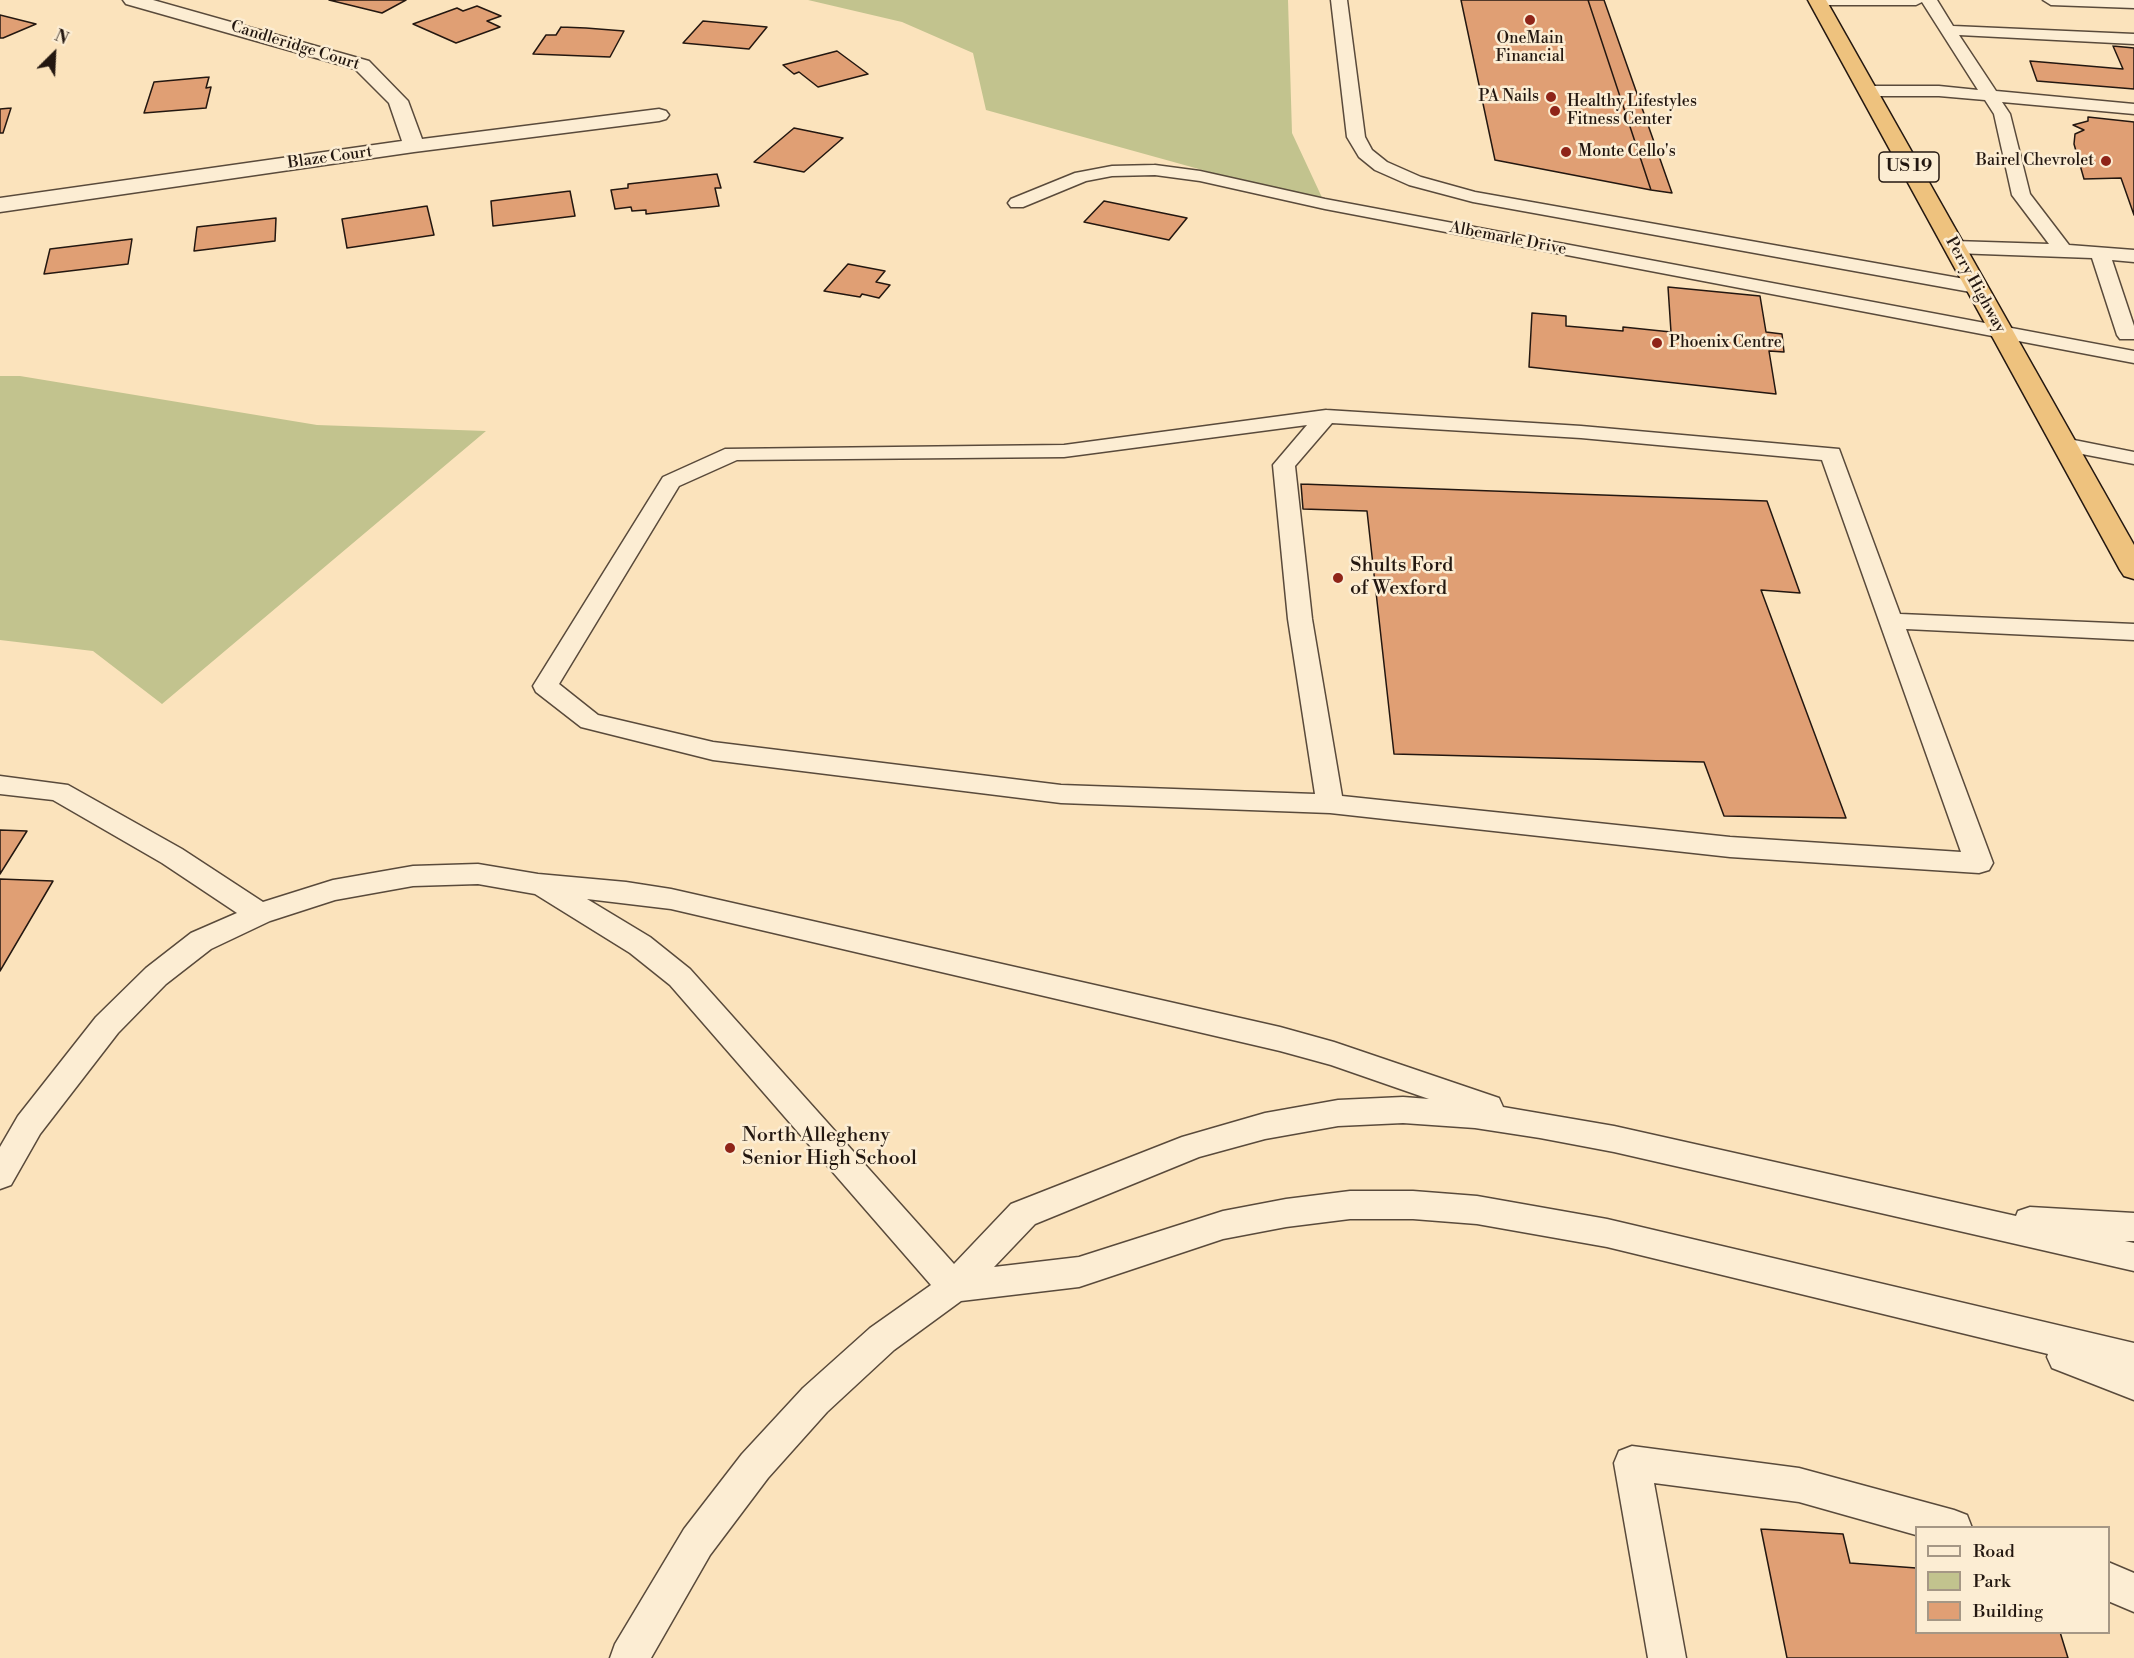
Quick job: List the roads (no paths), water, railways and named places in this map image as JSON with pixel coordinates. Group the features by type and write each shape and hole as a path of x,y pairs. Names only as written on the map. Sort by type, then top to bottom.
{"highway":[{"name":"Perry Highway","path":"1816,0 2134,570"}],"street":[{"name":"Candleridge Court","path":"132,0 362,65 398,101 414,146"},
{"name":"Blaze Court","path":"0,205 414,146 659,115"}],"lane":[{"path":"1339,0 1356,136 1365,153 1381,166 1414,181 1473,197 1976,286"},
{"path":"1822,0 1916,0"},
{"path":"1929,0 2002,114 2021,195 2063,250"},
{"path":"2051,0 2134,3"},
{"path":"2111,2 2131,42"},
{"path":"1948,30 2131,42"},
{"path":"1867,91 1939,91 2134,109"},
{"name":"Albemarle Drive","path":"1017,203 1081,177 1112,171 1155,170 1200,176 1325,204 2134,357"},
{"path":"1954,247 2063,250 2134,256"},
{"path":"2100,253 2127,335"},
{"path":"1326,416 1284,465 1300,619 1330,804"},
{"path":"1326,416 1581,432 1831,454 1891,621 1979,863 1730,847 1330,804 1061,794 713,751 590,721 545,686 671,483 733,454 1064,451 1326,416"},
{"path":"2064,444 2134,458"},
{"path":"1891,621 2134,632"},
{"path":"0,785 59,791 172,856 260,914"},
{"path":"0,1176 29,1125 107,1025 156,976 201,941 260,914 333,890 413,876 477,874 538,885 671,898 1280,1039 1334,1054 1540,1125"},
{"path":"538,885 599,918 640,945 680,977 954,1287"},
{"path":"629,1658 698,1542 763,1458 815,1400 882,1339 954,1287 1023,1214 1193,1146 1255,1129 1338,1113 1403,1110 1475,1115 1614,1138 2134,1257"},
{"path":"954,1287 1079,1272 1223,1225 1286,1213 1350,1205 1413,1205 1477,1210 1607,1233 2134,1359"},
{"path":"1954,1216 2134,1227"},
{"path":"1977,1322 2134,1384"},
{"path":"1667,1658 1632,1463 1799,1485 1950,1526"},
{"path":"2110,1581 2134,1593"}],"place":[{"name":"OneMain Financial","path":"1530,20"},
{"name":"PA Nails","path":"1551,97"},
{"name":"Healthy Lifestyles Fitness Center","path":"1555,111"},
{"name":"Monte Cello's","path":"1566,152"},
{"name":"Bairel Chevrolet","path":"2106,161"},
{"name":"Phoenix Centre","path":"1657,343"},
{"name":"Shults Ford of Wexford","path":"1338,578"},
{"name":"North Allegheny Senior High School","path":"730,1148"}]}
